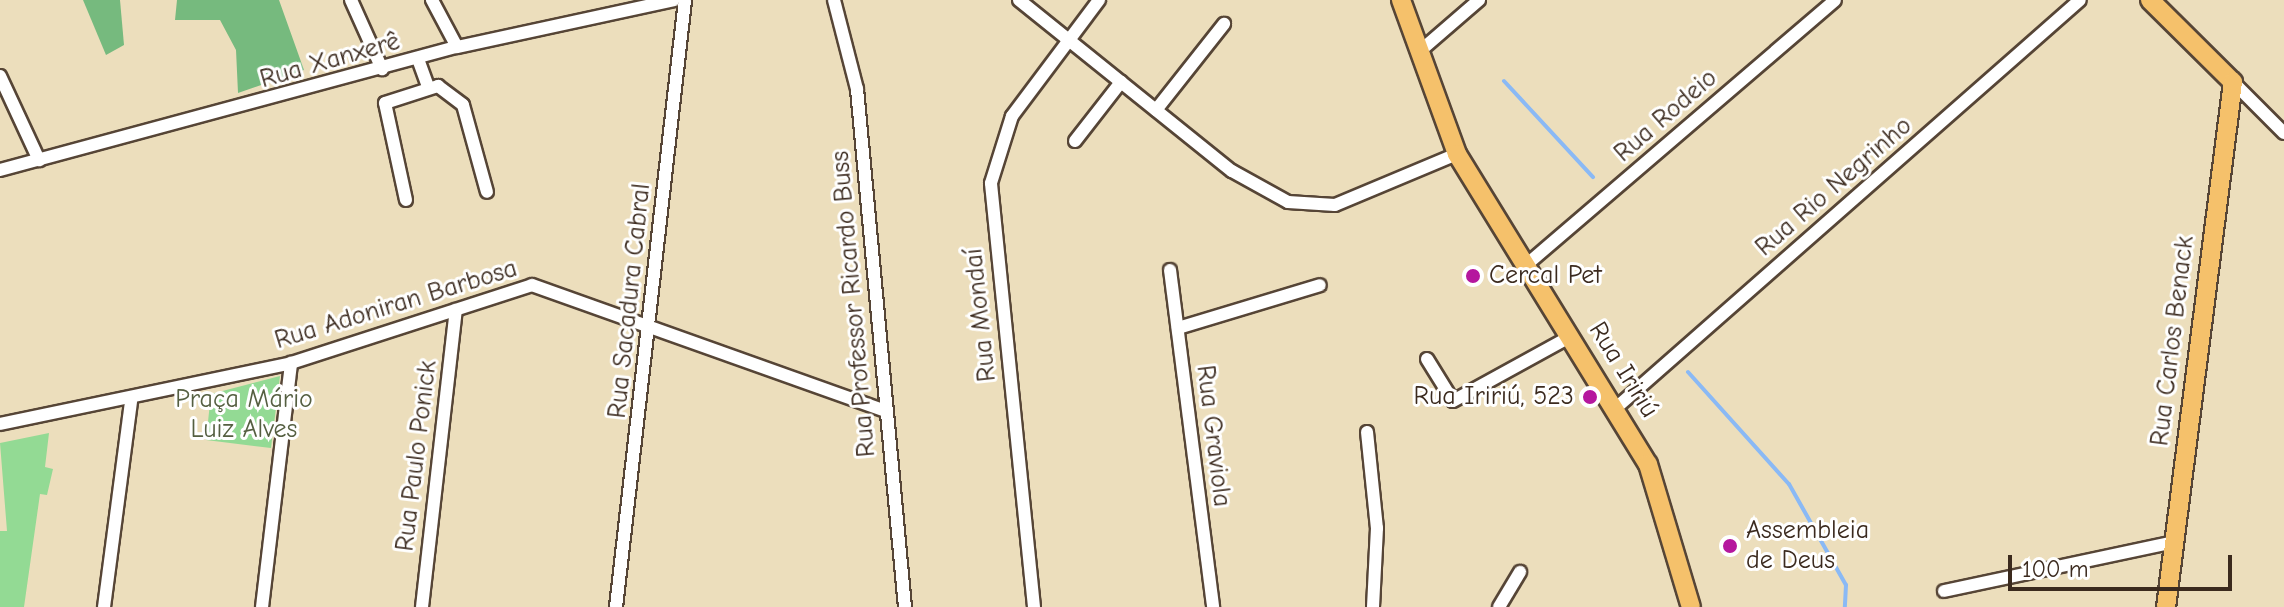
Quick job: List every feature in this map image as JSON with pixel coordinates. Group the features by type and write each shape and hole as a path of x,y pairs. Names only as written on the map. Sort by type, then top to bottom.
{"main road":[{"name":"Rua Iririú","path":"1401,0 1457,154 1617,407 1659,492 1691,607"},
{"path":"2150,0 2233,82"},
{"name":"Rua Carlos Benack","path":"2166,607 2233,82"}],"street":[{"path":"351,0 382,69"},
{"path":"432,0 457,47"},
{"name":"Rua Xanxerê","path":"0,170 457,47 674,0"},
{"name":"Rua Sacadura Cabral","path":"616,607 685,0"},
{"name":"Rua Professor Ricardo Buss","path":"834,0 857,89 905,607"},
{"path":"1019,0 1249,183 1303,205 1351,201 1457,154"},
{"name":"Rua Mondaí","path":"1034,607 991,183 1012,116 1099,0"},
{"path":"1420,51 1479,0"},
{"name":"Rua Rodeio","path":"1525,266 1835,0"},
{"name":"Rua Rio Negrinho","path":"1617,407 2080,0"},
{"path":"1156,110 1224,24"},
{"path":"418,59 428,87"},
{"path":"0,76 39,160"},
{"path":"1075,141 1121,82"},
{"path":"2233,82 2284,133"},
{"path":"406,200 382,114 392,96 428,87 447,88 463,105 487,192"},
{"name":"Rua Graviola","path":"1170,270 1213,607"},
{"name":"Rua Adoniran Barbosa","path":"0,424 131,401 291,363 543,285 885,411"},
{"path":"1178,328 1320,285"},
{"name":"Rua Paulo Ponick","path":"422,607 456,310"},
{"path":"1427,359 1453,401 1571,336"},
{"path":"262,607 291,363"},
{"path":"104,607 131,401"},
{"path":"1367,432 1378,552 1373,607"},
{"path":"1944,591 2174,542"},
{"path":"1499,607 1520,572"}],"green space":[{"path":"83,0 120,0 124,45 106,55"},
{"path":"177,0 279,0 304,70 238,93 236,50 220,20 175,20"},
{"name":"Praça Mário Luiz Alves","path":"280,376 271,448 206,440 211,394"},
{"path":"49,433 45,467 53,469 47,495 40,494 24,607 0,607 0,531 7,531 0,443"}],"waterway":[{"path":"1504,81 1593,177"},
{"path":"1688,372 1789,484 1846,585 1845,607"}],"place":[{"name":"Cercal Pet","path":"1473,276"},
{"name":"Rua Iririú, 523","path":"1590,397"},
{"name":"Assembleia de Deus","path":"1730,546"}]}
